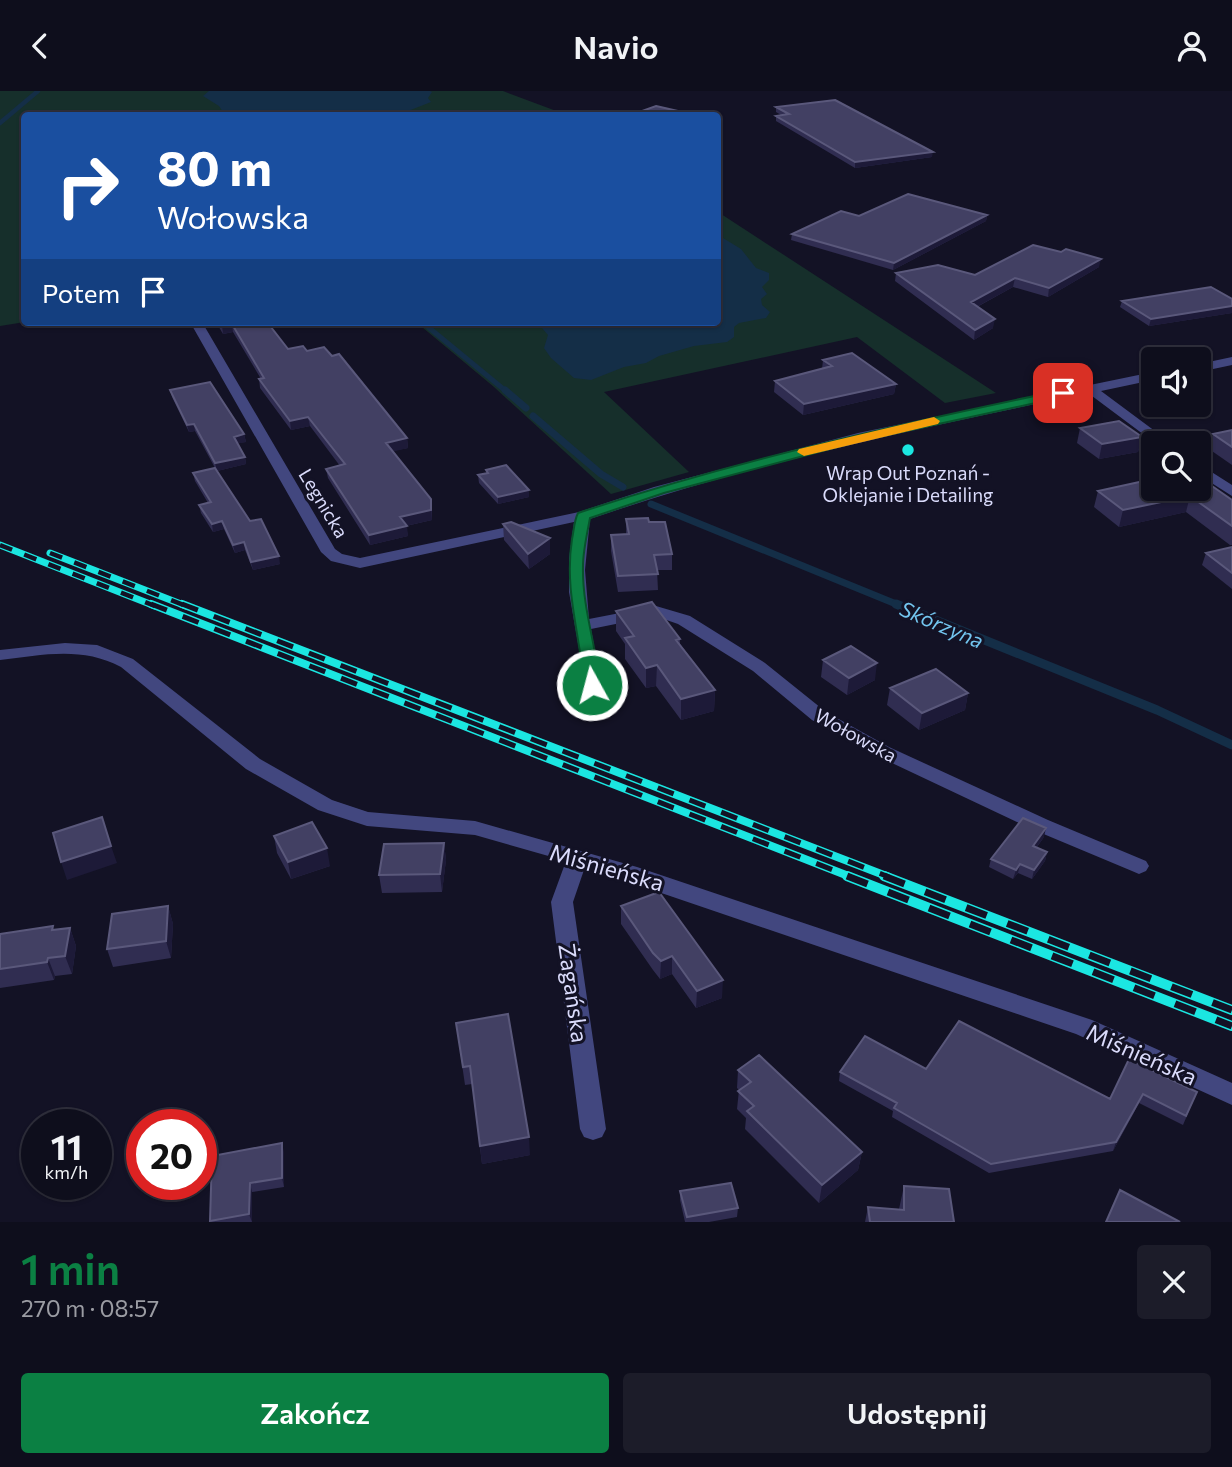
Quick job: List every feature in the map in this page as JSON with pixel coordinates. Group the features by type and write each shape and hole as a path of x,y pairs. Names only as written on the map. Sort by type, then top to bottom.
{"street":[{"name":"Legnicka","path":"197,326 329,552 337,558 360,562 583,516"},
{"path":"1211,365 1232,362"},
{"path":"592,685 578,604 575,566 583,516 659,490 858,437 1141,378"},
{"path":"1089,388 1148,431"},
{"path":"1211,477 1232,492"},
{"name":"Wołowska","path":"583,625 656,611 684,620 759,667 819,716 882,751 1041,825 1139,866"},
{"name":"Miśnieńska","path":"0,655 64,648 107,652 127,663 253,764 325,805 367,819 475,828 630,872 1084,1027 1232,1094"},
{"name":"Żagańska","path":"578,858 562,902 593,1129"}],"green space":[{"path":"0,91 503,91 559,112 21,112 21,323 0,326"},
{"path":"721,214 996,393 945,403 857,337 604,392 689,472 611,494 494,387 421,326 721,326"}],"water":[{"path":"209,91 432,92 428,98 431,102 408,111 414,112 223,112 219,106 203,96"},
{"path":"721,237 741,249 756,268 769,273 769,280 762,287 767,294 761,299 762,305 770,312 766,318 739,323 734,327 734,337 727,342 694,346 591,380 574,378 551,358 544,348 548,335 542,328 721,326"}],"building":[{"path":"835,100 933,152 855,162 776,116 789,114 776,107"},
{"path":"656,106 682,112 639,112"},
{"path":"908,194 987,215 894,263 792,234 841,211 859,216"},
{"path":"1033,245 1061,252 1066,249 1101,259 1049,288 1015,278 971,302 995,319 975,330 896,273 938,265 975,275"},
{"path":"1211,287 1232,299 1232,306 1151,319 1122,301"},
{"path":"233,326 270,326 288,349 303,346 307,351 324,347 332,356 339,354 407,438 386,443 431,499 431,510 400,517 407,526 369,535 326,469 345,464 308,417 290,421 259,379 264,378"},
{"path":"852,353 896,384 804,404 775,381 832,366 823,360"},
{"path":"210,382 244,434 234,437 245,457 215,463 194,424 187,425 170,390"},
{"path":"1119,421 1141,437 1102,444 1080,428"},
{"path":"1232,430 1232,447 1213,434"},
{"path":"506,465 529,490 498,497 478,475"},
{"path":"215,468 250,521 261,519 279,556 251,562 244,542 233,545 222,521 212,524 199,505 211,502 193,473"},
{"path":"1141,482 1141,501 1166,501 1123,510 1098,491"},
{"path":"1211,485 1232,500 1232,526 1197,501 1211,501"},
{"path":"648,518 649,522 665,522 672,554 654,555 658,574 618,576 611,535 629,534 626,519"},
{"path":"511,522 550,538 528,554 503,524"},
{"path":"1232,547 1232,573 1206,553"},
{"path":"652,602 680,639 676,640 715,690 681,699 657,665 646,668 625,638 634,636 616,611"},
{"path":"851,646 877,663 849,678 823,660"},
{"path":"936,669 968,693 922,713 890,688"},
{"path":"102,817 111,846 61,862 53,833"},
{"path":"1023,818 1046,828 1033,846 1047,852 1034,870 1020,864 1016,870 991,859"},
{"path":"312,822 327,848 288,862 274,836"},
{"path":"444,843 440,874 379,875 384,844"},
{"path":"659,892 723,980 697,991 672,956 661,961 653,953 621,906"},
{"path":"168,906 166,941 107,949 112,914"},
{"path":"53,926 52,930 70,928 65,956 48,958 47,962 0,969 0,934"},
{"path":"508,1014 529,1137 480,1146 470,1066 463,1067 456,1023"},
{"path":"959,1021 1110,1099 1129,1059 1197,1092 1186,1116 1143,1094 1116,1142 991,1164 894,1108 897,1103 840,1072 865,1036 926,1069"},
{"path":"759,1055 862,1152 822,1185 747,1111 754,1106 738,1091 751,1082 738,1070"},
{"path":"282,1143 282,1178 250,1183 249,1214 210,1221 211,1200 217,1200 217,1155"},
{"path":"731,1183 738,1208 687,1217 680,1191"},
{"path":"904,1186 949,1189 954,1222 870,1222 868,1207 904,1210"},
{"path":"1120,1190 1180,1222 1106,1222"}],"waterway":[{"path":"0,123 38,91"},
{"name":"Skórzyna","path":"427,326 507,392"},
{"name":"Skórzyna","path":"505,390 526,408"},
{"name":"Skórzyna","path":"533,416 601,474 623,487"},
{"name":"Skórzyna","path":"651,504 901,606"},
{"name":"Skórzyna","path":"896,604 1157,710 1232,745"}],"railway":[{"path":"0,545 155,606"},
{"path":"50,553 186,606"},
{"path":"151,604 851,877"},
{"path":"182,604 889,877"},
{"path":"847,876 1232,1026"},
{"path":"884,876 1232,1010"}],"slow traffic":[{"path":"804,452 934,421"}],"place":[{"name":"Wrap Out Poznań - Oklejanie i Detailing","path":"908,450"}],"route":[{"path":"592,685 590,658 578,604 575,566 583,516 627,499 858,437 1063,393"}]}
